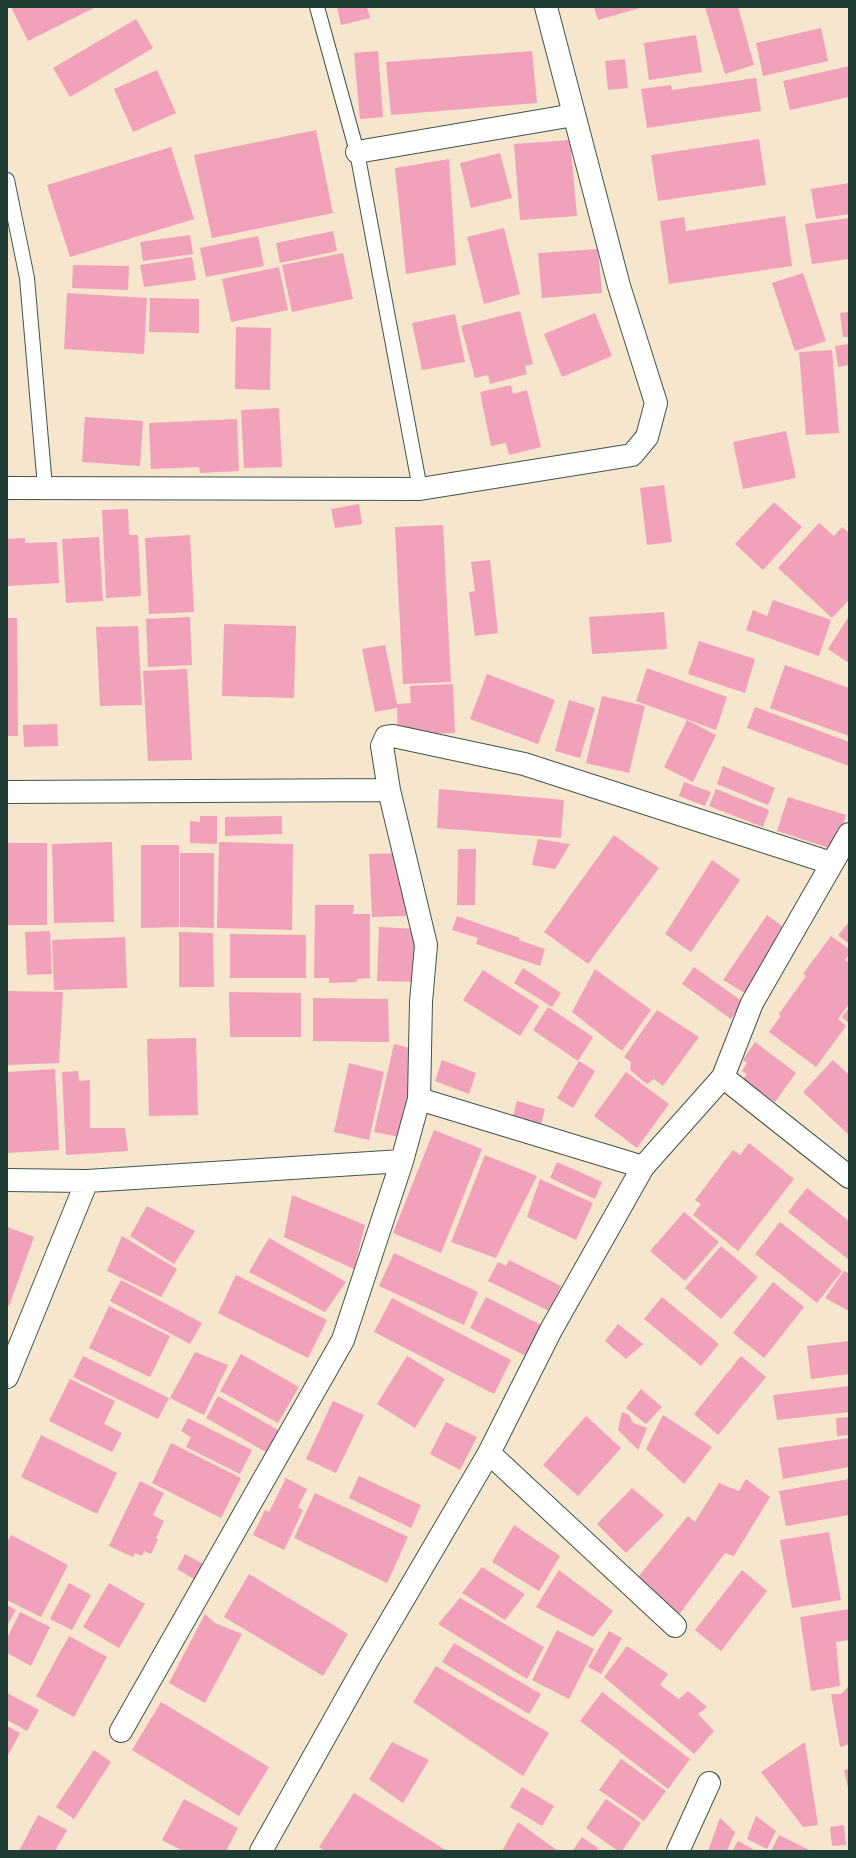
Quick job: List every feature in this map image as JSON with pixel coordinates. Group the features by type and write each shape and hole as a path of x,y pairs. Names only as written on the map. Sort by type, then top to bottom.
{"street":[{"path":"7,488 420,489 632,455 647,437 656,403 618,286 546,7"},
{"path":"357,152 574,115"},
{"path":"120,1730 343,1340 402,1161 419,1099 421,1002 426,945 389,790 382,746 386,737 393,736 524,764 831,863"},
{"path":"7,792 389,790"},
{"path":"261,1851 368,1658 489,1453 551,1330 643,1167 723,1077 752,1003 849,834"},
{"path":"723,1077 849,1177"},
{"path":"419,1099 643,1167"},
{"path":"7,1180 86,1181 402,1161"},
{"path":"7,1376 86,1181"},
{"path":"489,1453 675,1626"},
{"path":"678,1851 709,1783"}],"lane":[{"path":"317,7 357,152 420,489"},
{"path":"7,180 27,278 45,487"}],"building":[{"path":"11,7 96,7 28,41"},
{"path":"337,7 367,7 370,18 341,25"},
{"path":"594,7 643,7 598,20"},
{"path":"705,7 738,7 754,65 725,74"},
{"path":"136,19 153,48 70,97 53,68"},
{"path":"821,28 828,61 763,76 756,43"},
{"path":"696,35 702,72 649,80 644,43"},
{"path":"378,51 383,117 360,119 354,53"},
{"path":"532,51 537,103 391,115 386,62"},
{"path":"625,59 628,88 608,90 605,61"},
{"path":"849,66 849,97 790,110 783,81"},
{"path":"157,70 176,113 133,132 114,89"},
{"path":"756,78 761,111 647,128 641,89 671,85 672,90"},
{"path":"316,130 333,213 212,238 194,155"},
{"path":"759,139 766,185 658,201 651,155"},
{"path":"570,140 577,216 520,220 514,144"},
{"path":"171,147 194,219 70,257 47,185"},
{"path":"500,153 512,198 471,208 460,163"},
{"path":"449,159 456,265 406,274 395,168"},
{"path":"849,183 849,214 816,219 811,189"},
{"path":"785,216 792,266 669,284 660,221 684,217 686,231"},
{"path":"849,218 849,259 812,264 805,224"},
{"path":"504,228 520,294 484,304 467,237"},
{"path":"333,231 337,251 280,263 276,243"},
{"path":"190,235 193,254 143,261 140,242"},
{"path":"258,236 264,266 206,277 200,248"},
{"path":"598,249 602,293 542,298 538,253"},
{"path":"343,253 353,299 292,312 282,265"},
{"path":"192,257 196,280 144,287 140,265"},
{"path":"73,265 129,266 128,290 72,288"},
{"path":"279,267 288,310 231,322 222,279"},
{"path":"803,273 826,341 795,351 772,283"},
{"path":"67,293 147,298 144,354 64,349"},
{"path":"150,298 199,299 199,333 149,332"},
{"path":"520,311 533,364 525,366 527,374 490,384 488,375 475,378 461,326"},
{"path":"849,312 849,337 843,337 840,313"},
{"path":"595,313 612,356 562,377 544,334"},
{"path":"455,314 465,362 422,370 412,323"},
{"path":"236,327 271,328 270,390 235,389"},
{"path":"849,344 849,365 838,367 835,346"},
{"path":"832,350 839,433 806,435 799,352"},
{"path":"511,385 513,394 527,390 541,447 509,455 506,443 491,446 480,392"},
{"path":"279,408 282,467 244,468 241,410"},
{"path":"85,417 143,421 140,466 82,462"},
{"path":"237,419 239,471 200,473 199,467 151,469 149,423"},
{"path":"786,431 796,478 743,489 733,442"},
{"path":"664,485 672,542 647,545 640,488"},
{"path":"774,502 802,527 763,570 735,544"},
{"path":"359,504 362,524 335,528 331,509"},
{"path":"128,509 129,535 138,535 141,596 106,598 102,510"},
{"path":"819,523 834,536 842,527 849,533 849,600 832,618 778,568"},
{"path":"443,525 451,682 403,684 395,527"},
{"path":"190,535 194,612 149,614 145,538"},
{"path":"99,537 103,601 66,603 62,539"},
{"path":"25,538 25,543 57,542 59,583 7,586 7,539"},
{"path":"490,560 498,633 475,636 469,592 475,591 471,562"},
{"path":"773,600 831,620 819,656 746,630 753,610 767,616"},
{"path":"664,612 667,649 592,654 589,617"},
{"path":"849,616 849,663 828,649"},
{"path":"190,617 192,665 148,667 146,619"},
{"path":"7,618 17,618 18,736 7,736"},
{"path":"224,624 296,626 294,698 222,696"},
{"path":"138,626 142,705 100,706 96,627"},
{"path":"699,641 755,659 745,693 688,674"},
{"path":"385,645 397,704 411,703 410,686 453,684 455,733 398,735 397,708 375,712 362,649"},
{"path":"785,665 849,688 849,736 770,708"},
{"path":"647,668 727,697 716,730 636,701"},
{"path":"187,669 192,760 148,761 143,671"},
{"path":"487,674 555,700 538,744 470,719"},
{"path":"602,696 645,706 629,773 586,763"},
{"path":"569,700 595,708 580,758 555,751"},
{"path":"755,707 849,742 849,766 747,728"},
{"path":"687,720 716,735 693,782 664,767"},
{"path":"57,724 58,746 24,747 23,725"},
{"path":"723,766 775,788 768,805 717,784"},
{"path":"684,782 711,792 705,806 679,796"},
{"path":"439,789 564,800 561,838 437,828"},
{"path":"716,789 769,810 763,827 709,806"},
{"path":"788,797 846,815 835,850 777,831"},
{"path":"200,816 217,816 217,844 190,843 190,821 200,822"},
{"path":"282,816 282,834 225,836 225,817"},
{"path":"614,835 659,868 588,964 544,932"},
{"path":"538,839 570,844 555,869 532,865"},
{"path":"112,842 114,922 54,923 52,844"},
{"path":"219,842 293,844 292,930 217,928"},
{"path":"7,843 47,843 47,925 7,925"},
{"path":"141,845 179,845 179,927 141,928"},
{"path":"458,849 476,849 475,905 457,905"},
{"path":"180,853 214,853 214,928 180,927"},
{"path":"403,853 406,916 372,917 369,854"},
{"path":"712,860 740,880 691,952 665,934"},
{"path":"315,905 354,905 353,914 370,914 370,978 357,979 357,982 329,983 329,978 314,978"},
{"path":"767,915 790,932 745,993 723,980"},
{"path":"457,916 520,938 519,940 545,949 540,966 476,944 478,938 452,930"},
{"path":"849,922 849,944 838,935"},
{"path":"379,927 420,929 418,982 377,981"},
{"path":"50,931 52,974 27,975 25,932"},
{"path":"179,932 213,933 214,987 179,987"},
{"path":"230,934 306,935 306,978 230,978"},
{"path":"831,936 849,949 849,955 845,960 849,963 849,1004 838,1019 846,1026 816,1067 769,1032 781,1016 779,1014 806,976 803,974"},
{"path":"125,937 127,988 54,990 52,940"},
{"path":"694,967 743,1002 731,1019 682,984"},
{"path":"523,968 561,993 552,1007 514,983"},
{"path":"595,969 651,1010 622,1051 572,1012"},
{"path":"483,970 539,1006 520,1036 463,1000"},
{"path":"7,991 63,992 59,1063 7,1065"},
{"path":"229,992 301,993 301,1037 230,1037"},
{"path":"313,998 388,999 389,1042 313,1041"},
{"path":"548,1007 593,1037 578,1061 533,1030"},
{"path":"849,1008 849,1023 842,1017"},
{"path":"657,1010 699,1037 663,1086 654,1079 647,1084 630,1070 631,1062 624,1057"},
{"path":"196,1038 198,1115 149,1116 147,1039"},
{"path":"755,1042 796,1073 775,1102 743,1079 747,1074 742,1071 747,1063 743,1060"},
{"path":"394,1044 417,1050 399,1137 374,1132"},
{"path":"442,1060 476,1073 469,1094 435,1081"},
{"path":"833,1060 849,1075 849,1135 803,1092"},
{"path":"579,1061 595,1071 573,1108 557,1098"},
{"path":"349,1063 384,1072 369,1140 334,1132"},
{"path":"55,1069 59,1150 7,1153 7,1072"},
{"path":"78,1071 79,1081 90,1080 90,1128 125,1128 128,1151 66,1155 62,1072"},
{"path":"626,1072 669,1104 637,1148 594,1116"},
{"path":"517,1101 545,1109 540,1128 512,1120"},
{"path":"434,1130 482,1149 441,1253 393,1233"},
{"path":"749,1143 794,1179 738,1251 693,1215 701,1204 695,1200 733,1150 740,1155"},
{"path":"485,1155 537,1176 496,1258 451,1242"},
{"path":"557,1162 602,1182 595,1199 550,1178"},
{"path":"540,1179 593,1203 576,1240 527,1217"},
{"path":"807,1188 849,1221 849,1260 788,1212"},
{"path":"292,1195 365,1225 354,1269 284,1237"},
{"path":"147,1206 195,1231 174,1264 130,1236"},
{"path":"684,1212 719,1242 685,1281 650,1251"},
{"path":"780,1222 842,1271 817,1303 755,1254"},
{"path":"7,1227 34,1237 9,1306 7,1305"},
{"path":"122,1236 177,1269 161,1297 107,1271"},
{"path":"269,1238 346,1282 325,1312 249,1272"},
{"path":"721,1246 758,1277 721,1319 685,1288"},
{"path":"394,1253 478,1292 464,1325 379,1286"},
{"path":"509,1260 561,1286 549,1311 488,1281 498,1262 506,1266"},
{"path":"844,1271 849,1273 849,1311 825,1298"},
{"path":"236,1275 327,1320 308,1358 218,1313"},
{"path":"121,1280 202,1323 190,1344 110,1301"},
{"path":"773,1282 804,1307 764,1358 733,1333"},
{"path":"486,1297 541,1325 526,1356 470,1328"},
{"path":"662,1297 719,1344 701,1366 644,1319"},
{"path":"392,1298 511,1360 494,1394 374,1332"},
{"path":"109,1306 170,1336 150,1377 89,1348"},
{"path":"618,1324 643,1344 626,1359 605,1341"},
{"path":"849,1341 849,1374 811,1379 807,1346"},
{"path":"195,1352 228,1365 204,1415 170,1398"},
{"path":"241,1354 299,1387 278,1423 220,1391"},
{"path":"83,1356 169,1398 158,1419 73,1377"},
{"path":"407,1356 445,1379 415,1428 377,1404"},
{"path":"741,1356 766,1377 718,1435 694,1414"},
{"path":"70,1379 115,1401 104,1424 122,1433 112,1452 49,1421"},
{"path":"849,1386 849,1412 777,1420 773,1395"},
{"path":"641,1389 662,1407 646,1424 626,1408"},
{"path":"218,1396 278,1430 266,1452 206,1418"},
{"path":"333,1401 364,1415 336,1473 306,1459"},
{"path":"622,1412 629,1415 633,1423 647,1428 638,1450 618,1430"},
{"path":"663,1415 712,1447 684,1484 646,1449"},
{"path":"586,1416 621,1448 578,1496 543,1465"},
{"path":"849,1417 849,1435 837,1436 836,1418"},
{"path":"188,1418 252,1450 240,1474 186,1447 191,1437 181,1431"},
{"path":"446,1422 477,1437 460,1470 430,1454"},
{"path":"41,1435 117,1473 97,1514 21,1477"},
{"path":"849,1438 849,1467 783,1479 778,1448"},
{"path":"171,1443 241,1478 221,1518 152,1483"},
{"path":"359,1476 421,1505 411,1528 349,1498"},
{"path":"286,1478 307,1489 298,1507 303,1510 284,1550 253,1535 265,1510 269,1512"},
{"path":"746,1479 770,1497 734,1556 725,1553 678,1616 634,1582 688,1516 695,1522 719,1483 739,1491"},
{"path":"849,1479 849,1515 786,1526 779,1491"},
{"path":"140,1481 164,1493 153,1515 164,1521 156,1538 158,1539 151,1554 144,1551 142,1556 135,1553 133,1557 109,1546"},
{"path":"632,1488 664,1515 626,1553 597,1524"},
{"path":"315,1493 408,1537 387,1583 294,1538"},
{"path":"514,1525 560,1556 539,1591 492,1562"},
{"path":"829,1532 841,1600 792,1608 780,1540"},
{"path":"11,1535 68,1565 41,1617 7,1600 7,1543"},
{"path":"185,1554 207,1566 199,1582 177,1569"},
{"path":"482,1567 525,1594 505,1620 462,1593"},
{"path":"559,1570 613,1611 593,1637 536,1607"},
{"path":"742,1570 767,1591 721,1651 695,1630"},
{"path":"249,1574 348,1634 323,1676 224,1617"},
{"path":"69,1583 91,1595 72,1630 50,1619"},
{"path":"109,1583 145,1604 119,1648 83,1627"},
{"path":"460,1598 544,1647 527,1679 438,1624"},
{"path":"7,1605 16,1610 7,1626"},
{"path":"849,1609 849,1640 836,1642 840,1686 811,1691 800,1617"},
{"path":"20,1612 50,1627 31,1666 7,1653 7,1638"},
{"path":"205,1614 215,1623 242,1634 205,1703 169,1683"},
{"path":"557,1630 594,1649 569,1699 532,1680"},
{"path":"609,1631 622,1638 601,1674 588,1667"},
{"path":"69,1636 107,1657 74,1717 36,1696"},
{"path":"454,1643 541,1694 529,1714 442,1662"},
{"path":"627,1646 668,1674 660,1685 679,1699 688,1691 707,1707 698,1714 714,1731 694,1754 604,1677"},
{"path":"436,1666 549,1733 523,1776 413,1702"},
{"path":"849,1686 849,1744 840,1747 831,1694 841,1694"},
{"path":"602,1692 690,1759 668,1789 580,1721"},
{"path":"7,1693 39,1710 27,1731 7,1720"},
{"path":"161,1702 269,1767 239,1816 132,1750"},
{"path":"7,1726 20,1733 7,1757"},
{"path":"392,1742 429,1760 403,1803 369,1779"},
{"path":"805,1742 818,1825 803,1827 761,1772"},
{"path":"94,1750 111,1762 74,1819 56,1807"},
{"path":"621,1759 666,1791 644,1821 599,1790"},
{"path":"849,1769 849,1788 848,1788 844,1770"},
{"path":"522,1787 554,1806 542,1826 510,1807"},
{"path":"354,1793 447,1851 325,1851 319,1847"},
{"path":"184,1799 238,1828 226,1851 183,1851 162,1840"},
{"path":"606,1799 641,1823 622,1851 618,1851 586,1828"},
{"path":"38,1815 67,1830 55,1851 19,1851"},
{"path":"756,1816 776,1831 767,1849 747,1839"},
{"path":"720,1818 735,1832 727,1851 708,1851"},
{"path":"518,1822 558,1851 502,1851"},
{"path":"844,1825 846,1845 832,1846 830,1827"},
{"path":"779,1835 811,1851 771,1851"},
{"path":"582,1837 598,1848 596,1851 573,1850"},
{"path":"738,1841 756,1851 732,1851"}]}
